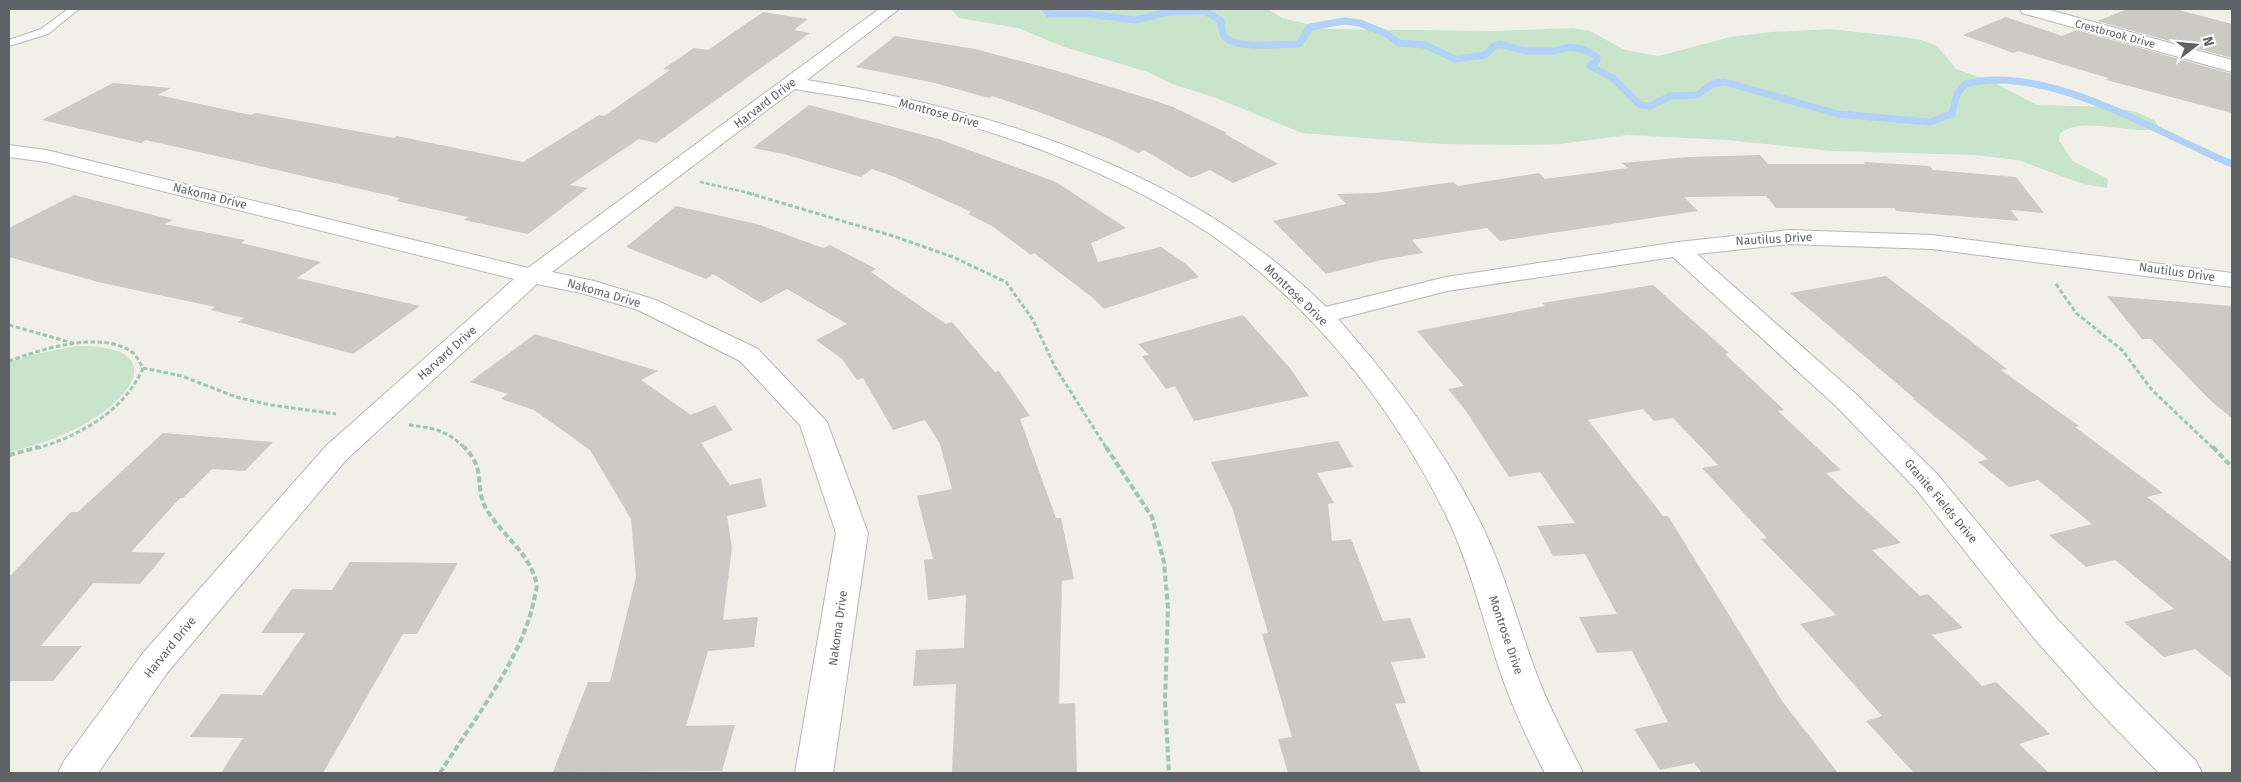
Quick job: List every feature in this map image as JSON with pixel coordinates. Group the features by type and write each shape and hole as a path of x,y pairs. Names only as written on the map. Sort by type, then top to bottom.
{"street":[{"name":"Harvard Drive","path":"76,773 155,663 336,453 532,276 890,9"},
{"name":"Crestbrook Drive","path":"2028,9 2232,66"},
{"name":"Montrose Drive","path":"792,82 898,101 1004,131 1107,171 1173,203 1227,235 1272,270 1320,316 1380,385 1419,440 1462,516 1526,694 1564,773"},
{"name":"Nakoma Drive","path":"9,151 46,156 532,276 585,286 648,305 749,355 813,422 852,534 836,650 814,773"},
{"name":"Nautilus Drive","path":"1320,316 1446,284 1678,249 1745,240 1789,237 1880,239 1990,248 2232,280"},
{"name":"Granite Fields Drive","path":"1678,249 1847,401 1926,480 2045,628 2108,697 2183,773"}],"lane":[{"path":"9,43 41,34 55,27 74,9"}],"path":[{"path":"668,175 761,196 893,236 953,257 1006,282 1033,320 1055,366 1075,400 1152,516 1160,538 1166,564 1168,602 1165,704 1169,773"},
{"path":"2052,280 2060,287 2076,313 2122,350 2152,390 2185,419 2232,467"},
{"path":"9,325 74,344"},
{"path":"9,361 35,351 74,344 110,344 134,353 143,368 182,376 236,397 271,405 438,429 455,438 478,464 483,503 493,520 526,558 536,584 531,613 516,652 440,773"},
{"path":"9,455 29,451 73,434 110,412 133,389 143,368"}],"green space":[{"path":"951,9 1268,9 1282,18 1328,29 1494,31 1573,28 1590,31 1625,50 1659,56 1730,37 1771,32 1831,29 1921,40 1937,46 1956,69 1993,82 2037,105 2113,107 2136,112 2154,120 2160,128 2135,130 2082,126 2070,128 2060,133 2059,141 2073,161 2108,179 2107,188 2083,184 2018,160 1974,155 1832,151 1727,140 1628,135 1559,144 1521,145 1440,144 1302,133 1216,98 1172,84 1148,72 1064,47 1018,28 959,18"},
{"path":"77,346 104,348 121,353 131,361 134,371 131,383 107,409 88,422 50,440 9,452 9,362 31,355"}],"building":[{"path":"2128,9 2175,9 2232,24 2232,58 2097,21"},
{"path":"763,12 808,19 794,30 810,33 656,143 639,139 570,185 588,188 528,234 464,220 468,217 396,201 400,198 146,140 141,143 42,120 113,83 171,88 158,95 251,115 256,113 394,138 397,136 523,162 599,115 604,116 670,70 663,69 694,48 708,50"},
{"path":"2006,17 2062,36 2076,30 2232,74 2232,113 2106,80 2108,78 2018,51 2014,53 1963,35"},
{"path":"895,36 975,49 1058,71 1150,99 1173,107 1227,133 1225,134 1278,164 1233,183 1210,170 1191,178 1144,150 1138,153 1110,139 992,96 989,98 935,83 856,67"},
{"path":"809,105 939,139 1056,182 1126,228 1091,243 1098,262 1161,247 1186,264 1199,277 1104,309 1093,298 1034,253 1031,255 992,226 968,214 971,212 895,177 872,169 861,177 784,154 753,148"},
{"path":"1760,155 1768,164 1865,164 1864,162 1930,166 1933,170 2016,177 2044,213 2011,210 2019,221 1896,211 1895,208 1776,208 1766,196 1684,197 1698,211 1500,241 1487,228 1412,240 1423,253 1381,260 1326,274 1273,221 1346,204 1337,194 1376,193 1453,182 1458,186 1539,173 1545,179 1628,168 1622,163 1688,157"},
{"path":"74,195 173,220 164,224 245,240 241,243 321,262 297,278 420,306 353,354 238,322 244,318 210,310 215,307 98,282 9,257 9,228"},
{"path":"676,206 757,224 823,248 830,245 876,269 871,272 946,324 952,322 995,372 999,371 1030,416 1020,419 1056,518 1061,518 1074,579 1062,581 1059,704 1075,703 1077,773 952,773 956,684 913,686 916,650 964,648 966,595 928,600 924,560 933,559 917,496 952,489 940,444 925,420 893,430 863,378 857,380 842,359 816,340 847,324 787,289 761,303 713,274 706,279 626,247"},
{"path":"1886,276 2007,369 2001,370 2079,426 2075,427 2163,493 2147,497 2232,562 2232,679 2195,649 2164,657 2124,622 2174,609 2115,560 2086,567 2049,535 2092,524 2038,480 2009,487 1978,462 1988,459 1913,399 1790,293"},
{"path":"1653,285 1729,353 1725,354 1784,410 1778,411 1841,470 1826,473 1901,543 1872,550 1920,596 1928,594 1963,628 1932,635 1982,686 1996,682 2050,734 2019,744 2049,773 1914,773 1866,721 1882,716 1800,624 1836,615 1761,539 1767,538 1702,468 1718,465 1673,418 1654,421 1643,409 1588,420 1663,516 1668,516 1782,701 1838,773 1702,773 1694,763 1660,770 1634,729 1668,722 1632,651 1597,653 1579,617 1617,614 1585,554 1553,556 1537,526 1575,523 1540,472 1509,477 1466,411 1448,389 1464,386 1417,331 1545,306 1542,303"},
{"path":"2107,296 2232,306 2232,418 2211,401 2151,339 2142,339"},
{"path":"1243,315 1290,368 1309,396 1194,421 1175,386 1166,389 1142,356 1149,355 1138,344"},
{"path":"535,334 658,371 641,380 691,415 715,405 733,430 701,443 730,485 761,478 766,507 727,516 732,548 723,620 758,617 754,647 708,651 686,726 735,725 722,771 553,772 588,682 610,682 636,577 631,519 590,450 534,410 501,399 508,394 470,382"},
{"path":"163,433 273,442 245,471 212,469 183,498 180,498 131,552 166,553 140,584 93,583 41,646 82,646 53,681 11,681 9,684 9,577 71,512 78,512"},
{"path":"1338,441 1353,467 1317,473 1334,503 1328,504 1332,541 1351,539 1383,621 1410,618 1426,658 1391,662 1406,703 1395,704 1421,773 1288,773 1278,739 1292,737 1262,634 1268,633 1233,510 1211,462"},
{"path":"350,562 458,563 417,634 403,634 323,773 221,773 243,738 190,737 221,694 262,695 305,633 261,633 292,589 332,590"}],"waterway":[{"path":"1045,9 1049,14 1090,14 1135,20 1169,12 1205,11 1221,21 1223,33 1227,39 1252,45 1299,44 1310,27 1344,21 1360,23 1385,33 1399,43 1425,45 1455,59 1485,55 1494,46 1500,44 1525,51 1554,51 1570,47 1585,50 1597,57 1597,61 1590,66 1613,78 1640,105 1650,106 1670,96 1697,95 1712,84 1725,82 1838,114 1930,122 1952,114 1957,94 1965,84 1996,80 2030,83 2101,104 2232,164"}]}
